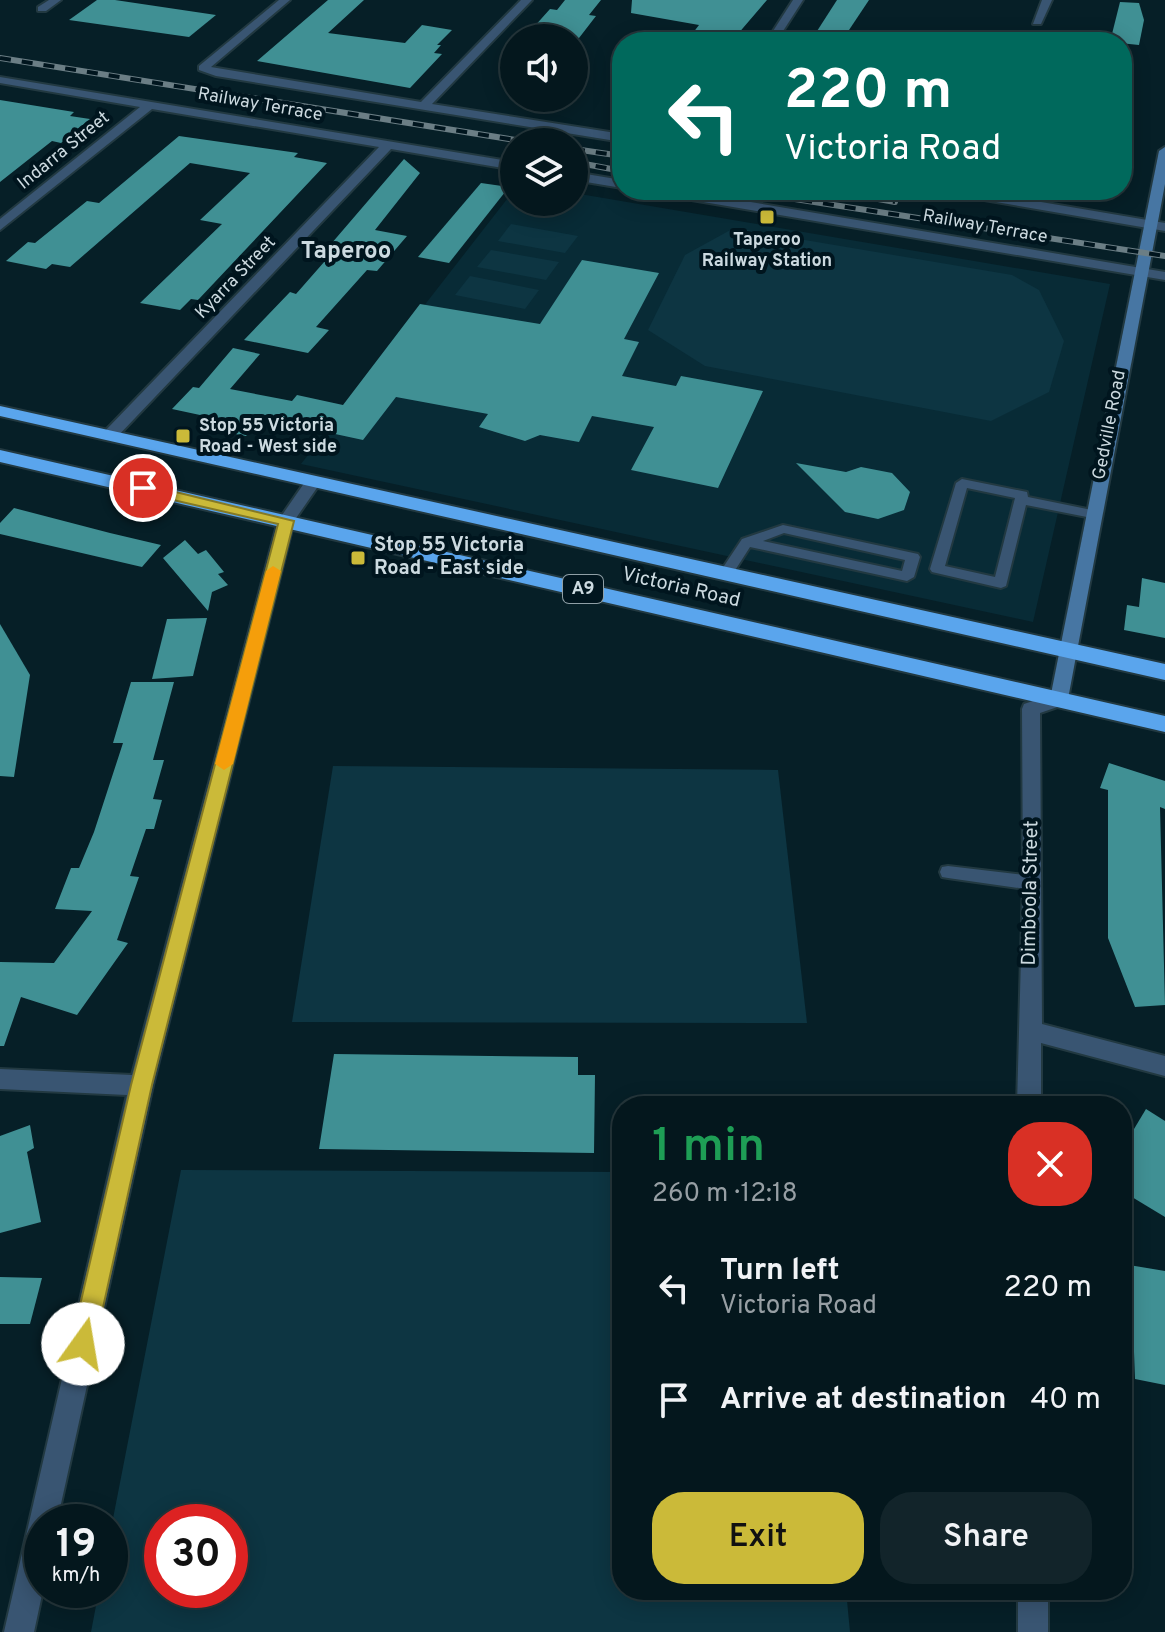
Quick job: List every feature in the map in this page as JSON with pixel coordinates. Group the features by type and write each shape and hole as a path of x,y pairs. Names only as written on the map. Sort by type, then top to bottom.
{"highway":[{"name":"Victoria Road","path":"0,411 1165,672"},
{"name":"Victoria Road","path":"0,456 1165,724"}],"street":[{"path":"42,9 56,0"},
{"name":"Railway Terrace","path":"285,0 203,68 216,73 612,136"},
{"path":"423,107 527,0"},
{"path":"777,32 798,0"},
{"path":"1037,22 1047,0"},
{"name":"Railway Terrace","path":"0,80 500,164"},
{"name":"Indarra Street","path":"0,226 150,105"},
{"name":"Kyarra Street","path":"110,435 388,145"},
{"name":"Gedville Road","path":"1059,699 1092,514 1141,271 1158,225 1165,151"},
{"path":"588,178 612,182"},
{"name":"Railway Terrace","path":"716,200 1165,276"},
{"name":"Railway Terrace","path":"1017,200 1158,225"},
{"path":"48,1504 141,1085 286,521 313,482"},
{"name":"Dimboola Street","path":"1029,1096 1033,883 1031,709 1059,699"},
{"path":"1028,1030 1165,1066"},
{"path":"0,1079 141,1085"},
{"path":"1033,1600 1033,1632"},
{"path":"19,1632 24,1608"}],"lane":[{"path":"962,483 1022,495 1021,500 1001,583 937,569 962,483"},
{"path":"1021,500 1092,514"},
{"path":"727,572 747,542 783,529 913,557 907,577 747,542"},
{"path":"948,872 1033,883"}],"shaded area":[{"path":"588,195 1110,284 1033,622 301,464 500,208 500,216 588,216"},
{"path":"511,224 578,236 565,253 498,241"},
{"path":"734,228 1012,275 1039,290 1064,341 1049,392 991,421 705,366 648,330 685,255"},
{"path":"491,250 559,262 546,280 477,267"},
{"path":"470,276 539,290 525,309 455,295"},
{"path":"333,766 778,770 807,1023 292,1022"},
{"path":"181,1170 612,1172 612,1600 847,1600 850,1632 91,1632 96,1608 128,1608 128,1504 116,1504"}],"building":[{"path":"97,0 216,15 189,37 69,20"},
{"path":"328,0 364,0 328,33 405,43 422,25 452,30 437,45 441,45 434,53 442,54 410,88 257,61"},
{"path":"565,0 601,0 589,15 596,16 588,26 537,24 550,9 557,10"},
{"path":"632,0 767,0 740,32 694,32 699,25 631,13"},
{"path":"837,0 869,0 848,32 816,32"},
{"path":"1120,2 1139,3 1144,20 1139,45 1132,44 1132,32 1112,32"},
{"path":"0,100 74,112 70,116 90,119 61,143 52,141 0,182"},
{"path":"179,136 298,153 294,157 327,163 198,300 191,299 180,310 140,303 222,224 200,220 250,173 190,163 70,267 52,264 46,269 6,261 28,242 35,243 87,201 99,203"},
{"path":"404,159 420,173 375,230 407,236 377,271 367,270 316,327 329,330 308,353 244,340 290,292 296,294 339,245 331,244"},
{"path":"481,183 500,186 500,198 449,263 418,257"},
{"path":"582,260 659,273 624,339 639,342 622,376 676,386 681,376 763,391 718,488 631,470 654,427 592,416 579,442 540,435 525,441 479,427 488,414 396,397 363,440 261,418 246,436 219,431 228,421 172,409 193,387 199,388 233,348 260,354 230,389 292,401 297,395 343,405 420,304 540,324"},
{"path":"796,463 846,472 861,467 892,473 910,492 904,510 878,519 845,512"},
{"path":"14,508 161,545 142,567 0,534 0,523"},
{"path":"185,540 198,554 206,550 224,572 218,574 228,585 212,592 208,611 163,558"},
{"path":"1142,578 1165,583 1165,638 1124,630 1127,605 1139,607"},
{"path":"207,618 193,676 152,679 167,619"},
{"path":"0,624 30,675 14,777 0,776"},
{"path":"131,682 174,682 153,760 164,760 153,799 162,800 154,829 146,829 130,876 139,877 117,940 128,943 77,1015 21,997 4,1046 0,1046 0,962 54,963 92,911 55,909 71,868 79,868 94,832 123,743 113,743"},
{"path":"1109,763 1165,781 1165,809 1160,807 1165,1005 1135,1007 1108,938 1108,790 1100,788"},
{"path":"334,1054 578,1057 578,1075 595,1075 594,1153 319,1149"},
{"path":"1146,1109 1165,1121 1165,1217 1132,1197 1132,1132"},
{"path":"30,1125 34,1148 27,1152 41,1222 0,1233 0,1136"},
{"path":"1132,1266 1165,1271 1165,1385 1135,1379"},
{"path":"0,1277 42,1278 30,1324 0,1324"}],"railway":[{"path":"0,58 500,138"},
{"path":"588,151 612,155"},
{"path":"588,165 612,169"},
{"path":"801,200 1165,256"},
{"path":"884,200 895,202"}],"slow traffic":[{"path":"224,764 273,571"}],"place":[{"name":"Taperoo Railway Station","path":"767,217"},
{"name":"Stop 55 Victoria Road - West side","path":"183,436"},
{"name":"Stop 55 Victoria Road - East side","path":"358,558"}],"district":[{"name":"Taperoo","path":"346,252"}],"route":[{"path":"83,1344 141,1085 286,521 143,488"}]}
